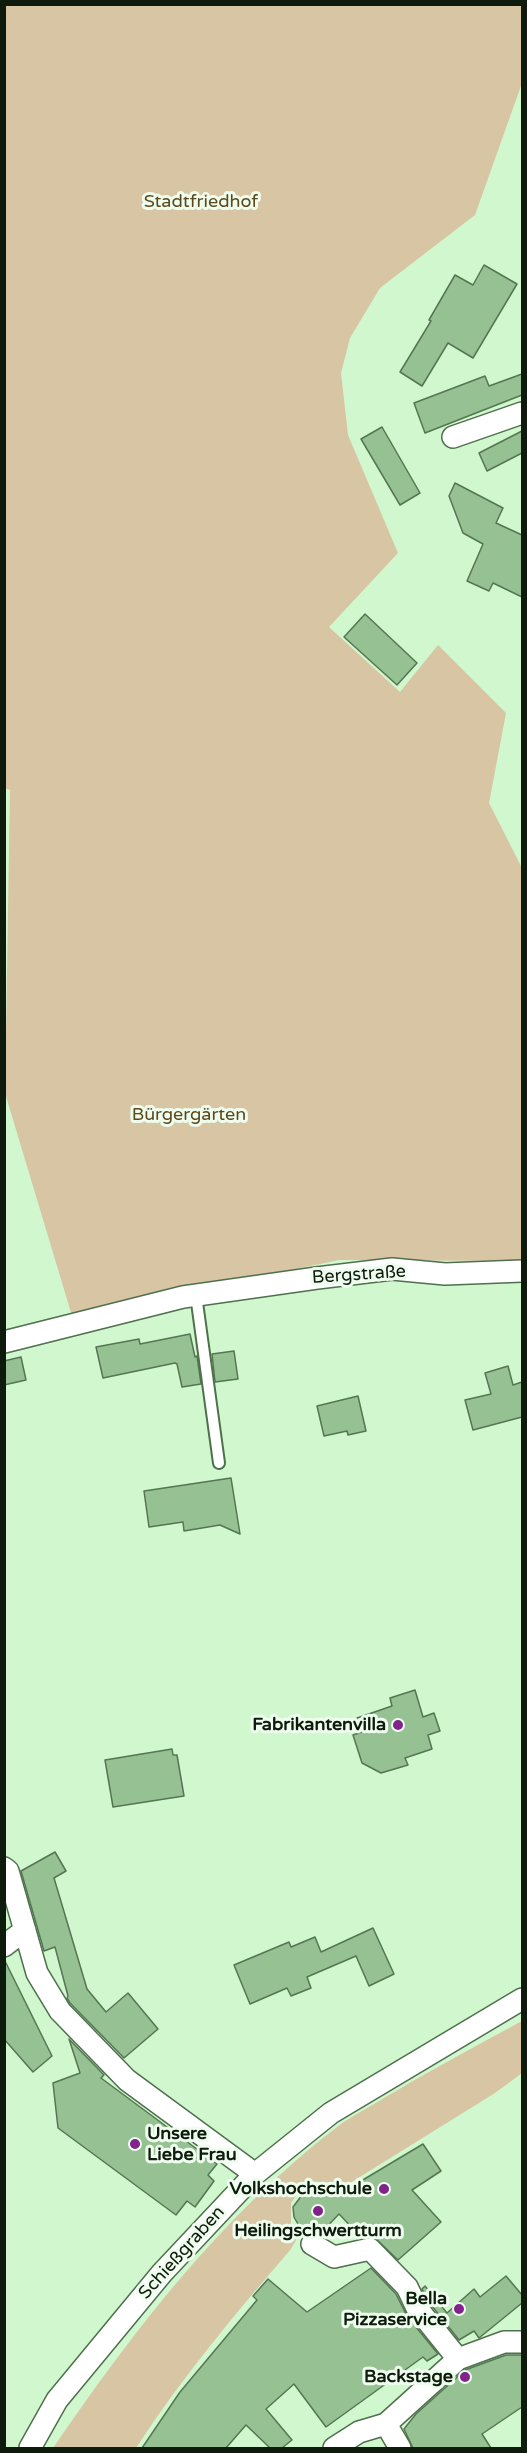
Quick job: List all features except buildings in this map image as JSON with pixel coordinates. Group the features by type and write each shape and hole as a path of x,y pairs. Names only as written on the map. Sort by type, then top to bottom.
{"street":[{"path":"453,437 522,413"},
{"name":"Bergstraße","path":"4,1342 196,1295 392,1269 445,1274 522,1271"},
{"path":"4,1868 8,1871 37,1973 60,2011 127,2080 255,2174"},
{"path":"4,1946 25,1930"},
{"name":"Schießgraben","path":"30,2448 57,2400 162,2272 255,2174 331,2113 522,1999"},
{"path":"312,2244 334,2257 370,2249 407,2288 417,2308 458,2359"},
{"path":"334,2448 359,2432 386,2424 458,2359 504,2342 522,2342"},
{"path":"386,2424 400,2448"}],"lane":[{"path":"196,1295 219,1463"}],"green space":[{"path":"4,5 522,5 522,83 475,215 380,288 350,338 341,373 348,435 398,553 329,627 400,692 438,645 506,713 489,803 522,868 522,1261 339,1260 72,1316 5,1093 10,790 4,788"},
{"path":"522,2021 522,2073 495,2093 342,2188 333,2183 306,2181 291,2203 291,2226 300,2233 291,2249 191,2371 136,2448 53,2448 115,2360 182,2276 255,2198 295,2161 354,2116 435,2068"}],"place":[{"name":"Fabrikantenvilla","path":"398,1725"},
{"name":"Unsere Liebe Frau","path":"135,2144"},
{"name":"Volkshochschule","path":"384,2189"},
{"name":"Heilingschwertturm","path":"318,2211"},
{"name":"Bella Pizzaservice","path":"459,2309"},
{"name":"Backstage","path":"465,2377"}],"park label":[{"name":"Stadtfriedhof","path":"201,202"},
{"name":"Bürgergärten","path":"189,1115"}]}
